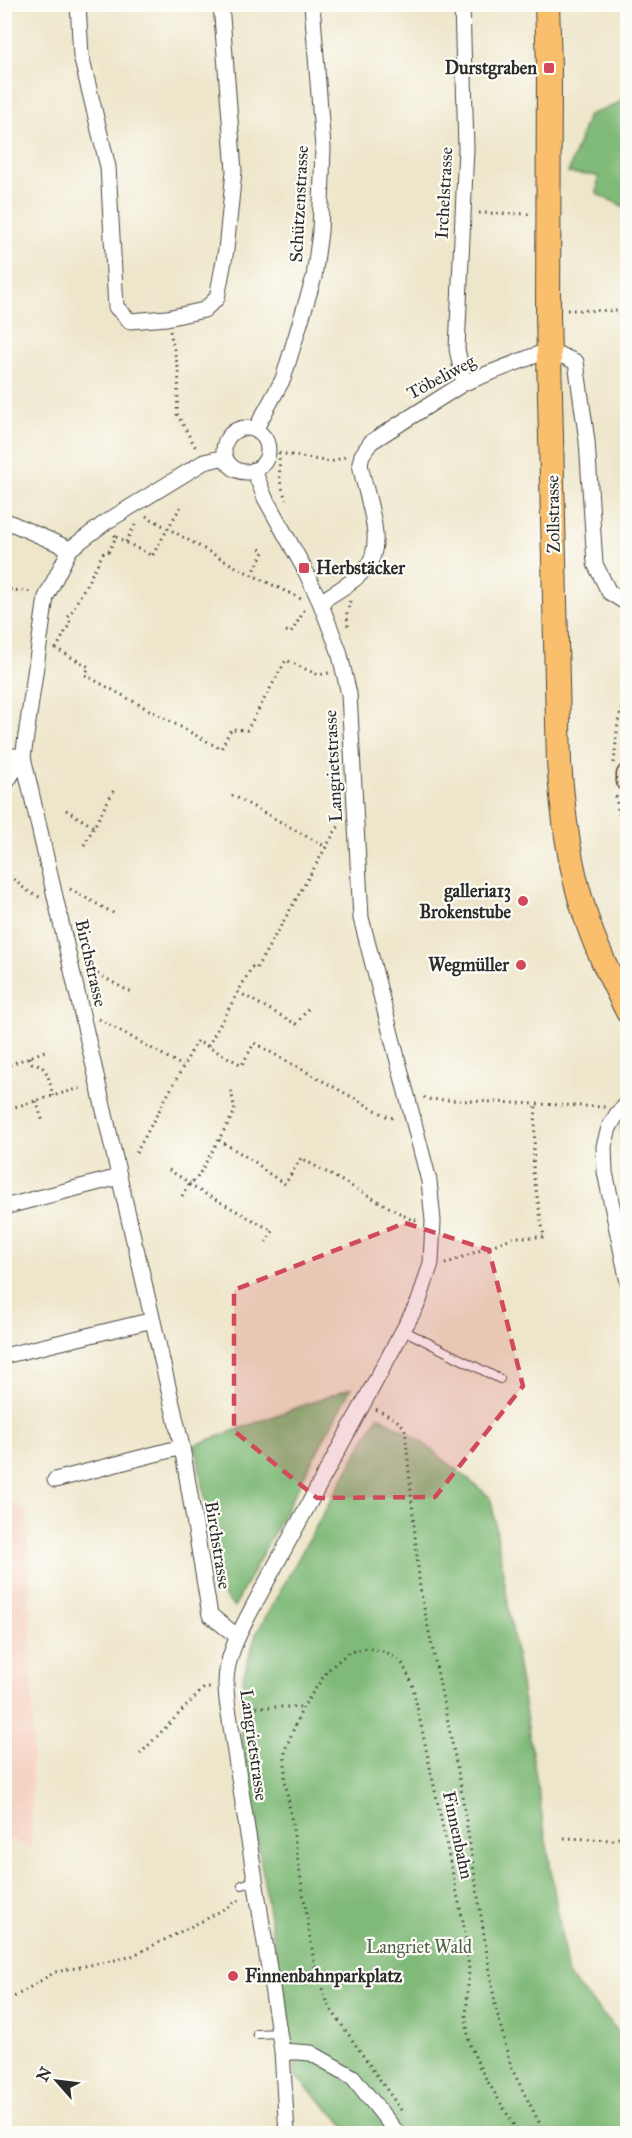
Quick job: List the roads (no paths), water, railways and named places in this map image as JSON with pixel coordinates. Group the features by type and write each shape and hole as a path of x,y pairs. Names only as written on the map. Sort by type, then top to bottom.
{"main road":[{"name":"Zollstrasse","path":"552,6 549,68 548,315 559,764 562,800 584,913 602,960 627,1012"}],"street":[{"path":"78,4 81,56 108,167 116,307 130,321 167,318 204,310 217,298 226,250 234,171 221,4"},
{"name":"Schützenstrasse","path":"255,430 284,379 314,277 320,232 323,148 312,4"},
{"name":"Irchelstrasse","path":"462,4 466,148 457,349 464,383"},
{"path":"549,351 576,362 588,441 595,564 609,592 627,604"},
{"name":"Töbeliweg","path":"315,605 344,587 367,567 373,555 376,541 360,464 362,455 371,441 464,383 549,351"},
{"path":"241,428 255,430 273,450 254,470 240,471 228,463 225,457 225,443 229,436 241,428"},
{"path":"4,786 23,757 46,597 70,549 106,522 139,511 204,462 225,457"},
{"name":"Langrietstrasse","path":"254,470 265,498 304,568 315,605 333,632 349,694 361,918 429,1181 433,1221 431,1263 419,1300 405,1331 238,1637 229,1662 225,1687 251,1887 282,2051 287,2133"},
{"path":"4,520 70,549"},
{"path":"4,755 23,757"},
{"name":"Birchstrasse","path":"23,757 182,1447 210,1615 238,1637"},
{"path":"627,775 627,781"},
{"path":"627,1103 616,1114 604,1146 605,1172 627,1282"},
{"path":"4,1207 119,1177"},
{"path":"8,1355 153,1320"},
{"path":"55,1480 182,1447"},
{"path":"282,2051 311,2054 353,2077 398,2133"}],"lane":[{"path":"405,1331 500,1379"},
{"path":"257,2034 279,2033"}],"place":[{"name":"Durstgraben","path":"549,68"},
{"name":"Herbstäcker","path":"304,568"},
{"name":"galleria13 Brokenstube","path":"523,901"},
{"name":"Wegmüller","path":"521,965"},
{"name":"Finnenbahnparkplatz","path":"233,1976"}],"park label":[{"name":"Langriet Wald","path":"419,1947"}]}
